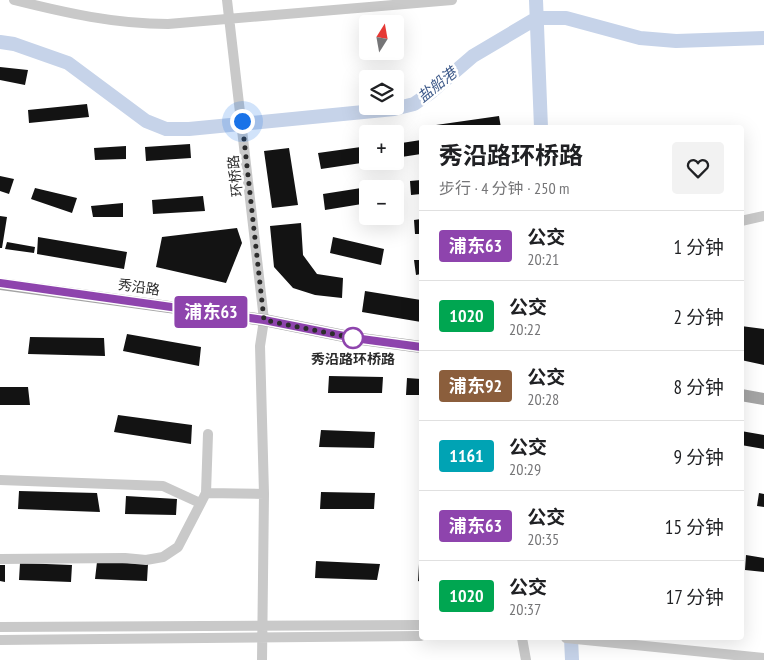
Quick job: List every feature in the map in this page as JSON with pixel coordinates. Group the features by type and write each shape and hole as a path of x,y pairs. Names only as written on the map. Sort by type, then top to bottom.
{"main road":[{"name":"秀沿路","path":"0,284 264,320 354,338 419,347"},
{"path":"744,395 764,398"}],"street":[{"path":"14,0 104,20 138,24 229,19 394,2 452,0"},
{"name":"环桥路","path":"227,0 264,320 260,346 264,494 262,660"},
{"path":"744,220 764,216"},
{"path":"0,559 125,558 146,560 163,557 178,547 206,493 208,434"},
{"path":"0,480 163,486 200,503"},
{"path":"206,493 264,494"},
{"path":"0,640 419,625"},
{"path":"0,627 262,631 419,636"},
{"path":"522,640 526,660"},
{"path":"586,640 764,658"}],"building":[{"path":"0,67 28,70 25,85 0,80"},
{"path":"87,104 89,117 29,123 28,110"},
{"path":"499,116 500,125 436,125"},
{"path":"419,140 419,154 404,157 404,143"},
{"path":"190,144 191,158 146,161 145,147"},
{"path":"126,146 126,159 95,160 94,148"},
{"path":"359,147 359,163 321,169 318,153"},
{"path":"289,148 298,205 272,208 264,151"},
{"path":"0,176 14,179 9,194 0,191"},
{"path":"419,180 419,194 411,195 410,181"},
{"path":"35,188 77,198 72,213 31,199"},
{"path":"359,188 359,204 325,210 323,194"},
{"path":"203,196 205,211 153,214 152,200"},
{"path":"123,203 123,217 93,217 91,206"},
{"path":"0,216 7,217 2,248 0,248"},
{"path":"419,219 419,234 415,234 414,220"},
{"path":"301,223 303,255 317,274 343,278 342,298 315,295 293,288 274,267 270,226"},
{"path":"237,228 242,243 226,283 156,267 162,237"},
{"path":"38,237 127,252 124,269 37,254"},
{"path":"333,237 384,249 381,265 330,253"},
{"path":"7,242 35,247 34,253 5,249"},
{"path":"414,260 419,260 419,274 416,275"},
{"path":"365,291 419,300 419,322 362,312"},
{"path":"744,326 764,329 764,365 744,361"},
{"path":"127,334 201,347 199,366 123,351"},
{"path":"30,337 104,338 105,356 28,354"},
{"path":"329,376 383,377 382,393 328,393"},
{"path":"407,378 419,379 419,395 406,395"},
{"path":"0,387 28,387 30,405 0,405"},
{"path":"118,415 192,425 191,444 114,432"},
{"path":"321,430 375,432 374,448 319,447"},
{"path":"744,432 764,435 764,449 744,446"},
{"path":"19,491 97,493 100,512 18,509"},
{"path":"321,492 375,493 374,509 320,509"},
{"path":"759,493 764,494 764,507 757,506"},
{"path":"126,496 177,499 176,515 125,514"},
{"path":"746,555 764,558 764,572 745,570"},
{"path":"316,561 380,564 377,580 315,578"},
{"path":"97,562 148,564 147,581 95,579"},
{"path":"20,563 72,565 71,582 19,580"},
{"path":"0,565 5,565 5,582 0,581"}],"waterway":[{"path":"536,0 541,125"},
{"name":"盐船港","path":"0,42 14,44 68,63 146,121 166,129 189,129 394,109 414,104 430,93 473,56 537,18 566,18 640,38 676,41 764,38"},
{"path":"571,640 572,660"}],"bus line":[{"name":"浦东63","path":"0,283 264,320 354,338 419,347"}],"place":[{"name":"秀沿路环桥路","path":"353,338"}],"route":[{"path":"242,121 264,320 353,338"}]}
